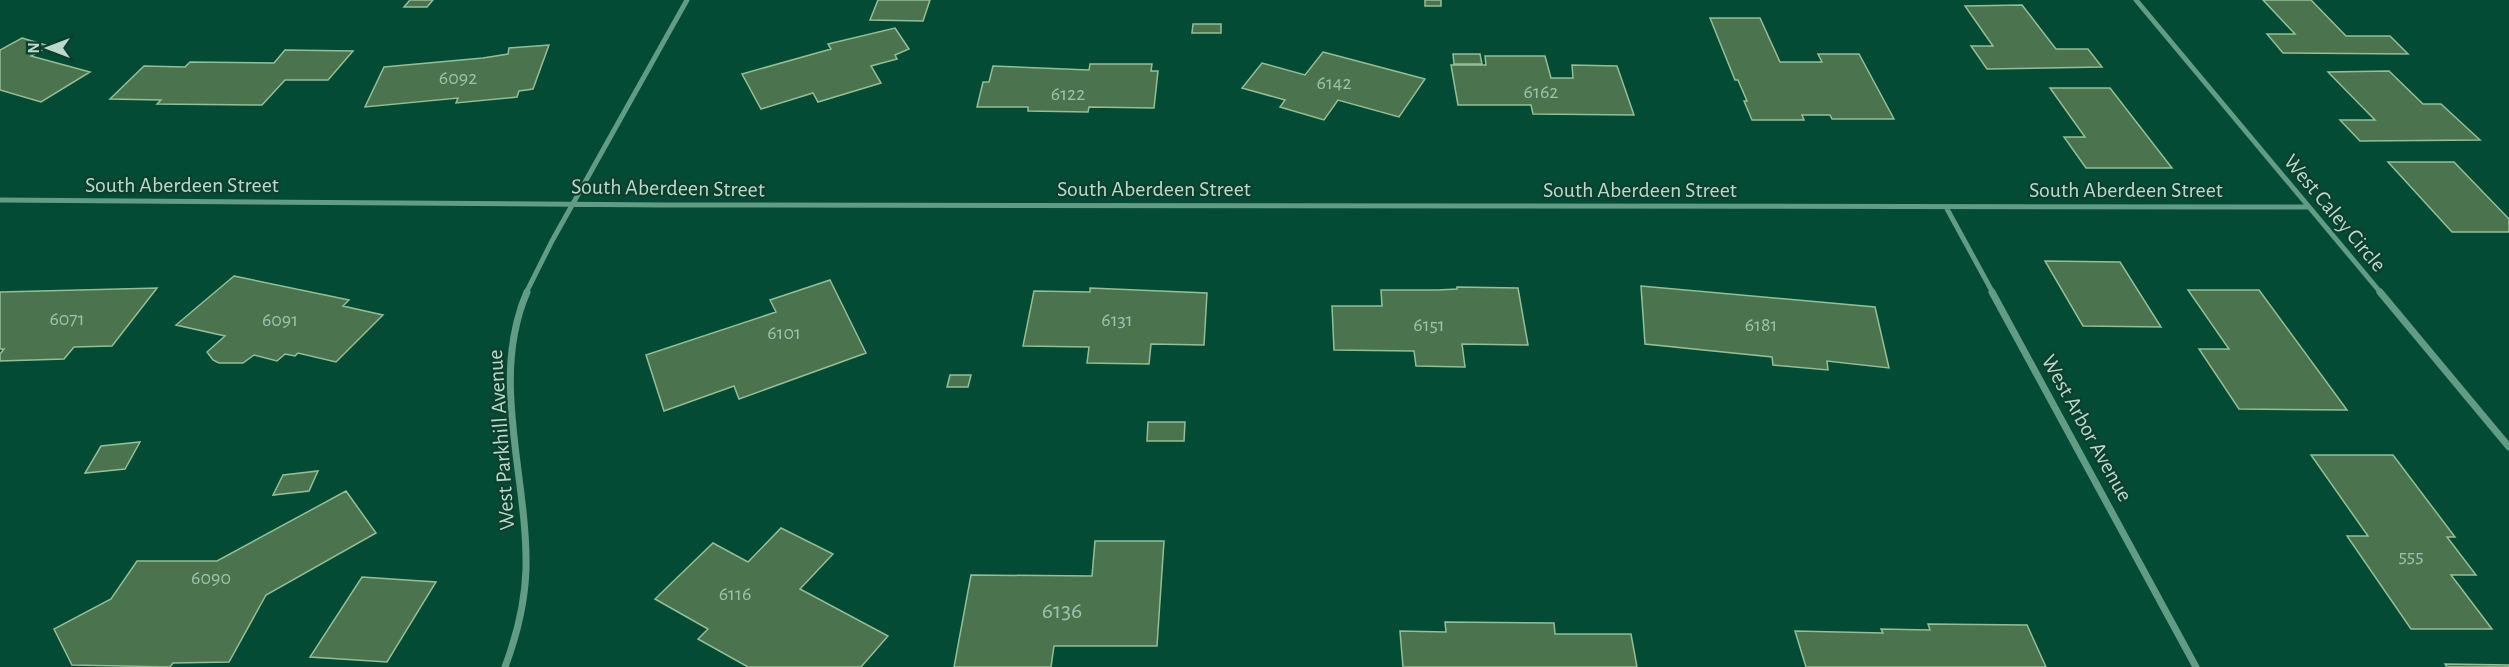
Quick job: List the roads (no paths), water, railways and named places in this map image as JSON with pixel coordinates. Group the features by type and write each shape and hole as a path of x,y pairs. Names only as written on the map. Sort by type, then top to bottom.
{"street":[{"name":"West Parkhill Avenue","path":"505,667 512,650 527,586 527,549 509,360 510,344 528,286 687,0"},
{"name":"West Caley Circle","path":"2136,0 2509,447"},
{"name":"South Aberdeen Street","path":"0,200 2308,207"},
{"name":"West Arbor Avenue","path":"1946,207 2196,667"}]}
